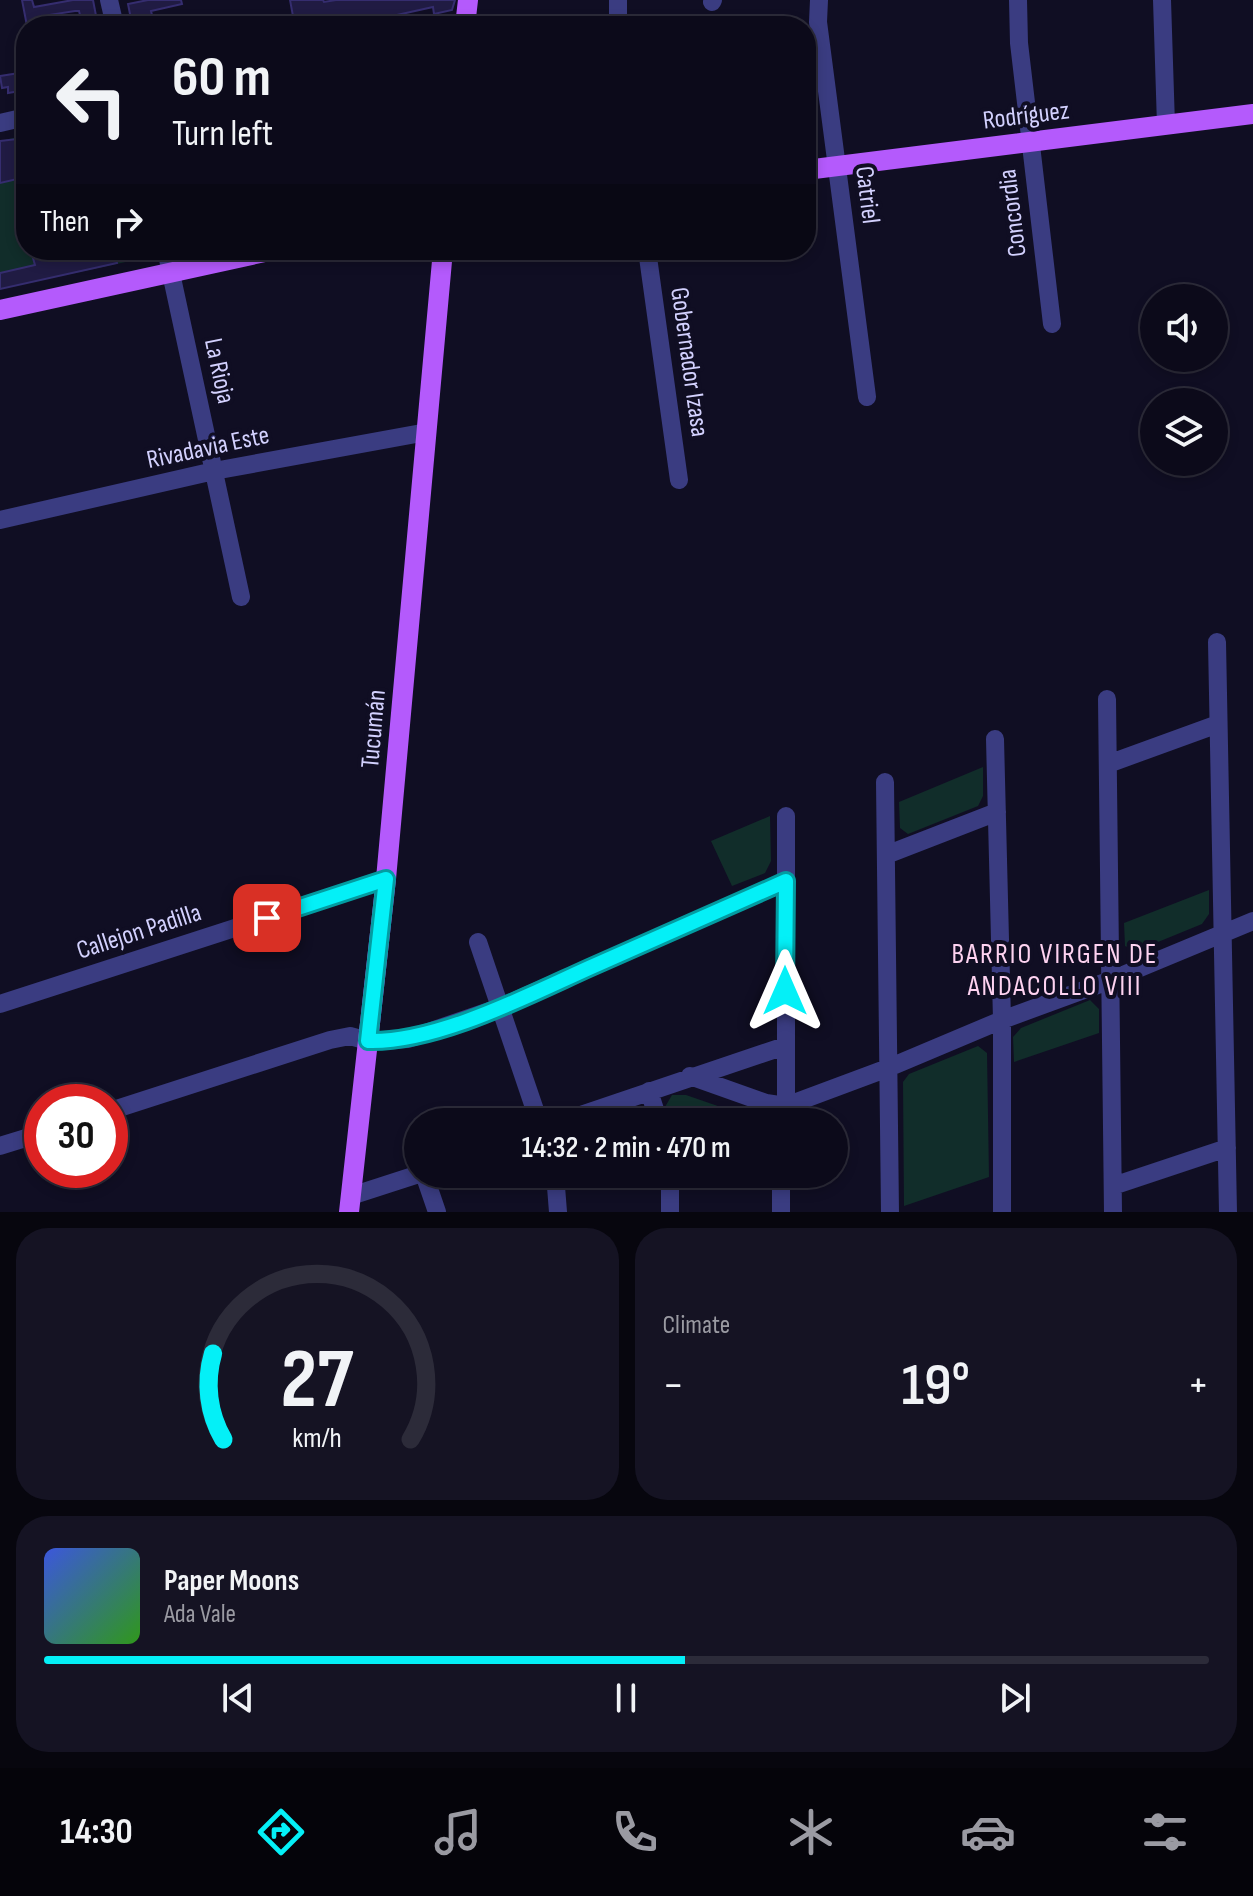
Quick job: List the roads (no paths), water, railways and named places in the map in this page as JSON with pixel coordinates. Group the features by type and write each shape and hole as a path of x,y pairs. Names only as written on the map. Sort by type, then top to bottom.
{"main road":[{"name":"Rodríguez","path":"816,169 1253,114"},
{"path":"0,310 229,260"},
{"name":"Tucumán","path":"350,1204 386,879 442,260"}],"street":[{"name":"Catriel","path":"819,0 818,22 867,397"},
{"name":"Concordia","path":"1018,0 1019,43 1052,324"},
{"path":"1162,0 1166,125"},
{"name":"La Rioja","path":"168,260 241,597"},
{"name":"Gobernador Izasa","path":"648,260 679,480"},
{"name":"Rivadavia Este","path":"0,520 214,471 427,432"},
{"path":"1217,642 1228,1212"},
{"path":"1107,699 1113,1212"},
{"path":"1108,764 1218,724"},
{"path":"995,739 1002,1020 1002,1212"},
{"path":"885,782 890,1212"},
{"path":"886,855 997,812"},
{"path":"783,1108 786,816"},
{"name":"Callejon Padilla","path":"0,1004 386,879"},
{"path":"128,1105 330,1040 350,1036 368,1041 408,1039 501,1007 786,881"},
{"path":"797,1108 1002,1020 1111,980 1253,921"},
{"path":"478,942 534,1108"},
{"path":"600,1108 785,1046"},
{"path":"690,1076 774,1108"},
{"path":"649,1091 654,1108"},
{"path":"0,1146 24,1139"},
{"path":"1113,1186 1227,1148"},
{"path":"350,1204 404,1181"},
{"path":"427,1188 437,1212"},
{"path":"556,1188 558,1212"},
{"path":"670,1188 670,1212"},
{"path":"781,1188 781,1212"}],"district":[{"name":"BARRIO VIRGEN DE ANDACOLLO VIII","path":"1055,970"}]}
